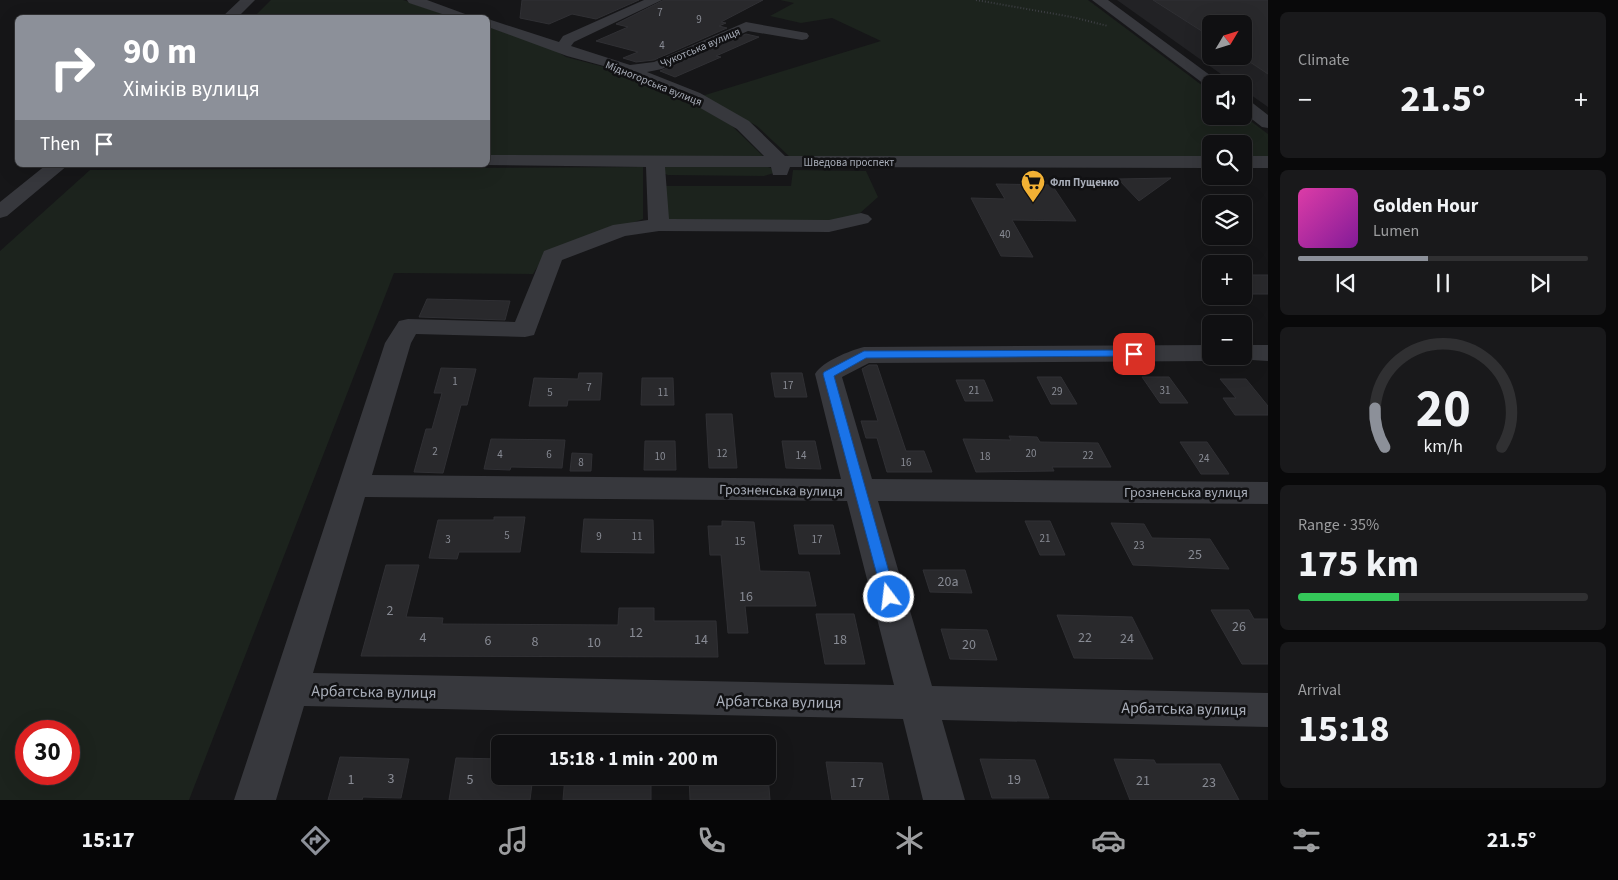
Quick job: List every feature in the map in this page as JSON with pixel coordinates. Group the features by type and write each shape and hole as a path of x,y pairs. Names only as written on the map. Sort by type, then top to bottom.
{"street":[{"path":"231,15 248,0"},
{"path":"414,0 460,15"},
{"path":"563,48 568,39 655,0"},
{"path":"1099,0 1202,75"},
{"name":"Мідногорська вулиця","path":"490,25 626,70 694,97 743,125 781,162"},
{"name":"Чукотська вулиця","path":"626,70 657,66 746,26 802,36"},
{"path":"1252,111 1268,123"},
{"name":"Шведова проспект","path":"490,161 662,174 781,162 1202,162"},
{"path":"770,180 780,180 781,162"},
{"path":"1252,162 1268,162"},
{"path":"0,212 56,167"},
{"path":"659,225 662,174"},
{"path":"255,800 398,344 408,326 525,330 552,256 621,230 659,225 830,226 861,219"},
{"path":"944,800 828,374 864,354 1202,353"},
{"path":"1252,353 1268,353"},
{"name":"Грозненська вулиця","path":"354,486 1268,493"},
{"name":"Арбатська вулиця","path":"290,689 917,704 1268,710"}],"path":[{"path":"976,0 1072,17 1130,32 1143,32"}],"shaded area":[{"path":"271,0 403,0 451,15 256,15"},
{"path":"780,0 1088,0 1202,85 1202,125 1252,125 1252,122 1268,134 1268,158 1252,158 1252,135 1202,135 1202,158 790,157 757,126 702,96 881,41 832,18 801,23 770,16 794,3"},
{"path":"1117,0 1268,0 1268,107 1252,96 1252,75 1222,75 1208,65 1252,65 1252,15 1202,15 1202,61"},
{"path":"490,28 551,48 566,57 608,68 683,98 731,125 764,157 490,156"},
{"path":"643,167 643,219 546,253 533,274 394,273 189,800 0,800 0,251 90,170"},
{"path":"663,167 768,167 773,169 774,173 764,176 668,175 663,173"},
{"path":"793,170 866,171 878,197 859,214 837,221 667,221 662,186 791,186"}],"building":[{"path":"522,0 639,0 596,19 572,14 549,24 520,18"},
{"path":"664,0 763,0 721,22 726,23 719,26 727,28 654,60 636,62 623,58 638,52 596,41 628,27 616,24"},
{"path":"1153,0 1268,0 1268,74 1252,63 1252,15 1202,15 1202,31"},
{"path":"746,34 759,37 716,56 721,57 675,77 660,71"},
{"path":"1171,178 1139,201 1118,179"},
{"path":"996,184 1052,185 1076,221 1012,220 1033,257 1001,256 971,198 1005,199"},
{"path":"1252,275 1268,275 1268,294 1252,294"},
{"path":"427,299 510,301 505,320 419,317"},
{"path":"869,365 877,365 906,451 924,451 932,472 887,472 877,438 866,438 861,421 878,421 862,369"},
{"path":"441,368 476,369 467,405 461,405 443,473 414,472 426,429 432,429 442,393 434,393"},
{"path":"579,373 602,373 600,400 568,400 567,406 529,406 534,378 578,379"},
{"path":"771,373 802,373 807,397 775,397"},
{"path":"1037,377 1061,377 1077,404 1051,404"},
{"path":"1142,377 1169,377 1188,403 1160,403"},
{"path":"642,378 673,378 674,405 641,405"},
{"path":"1220,379 1246,379 1268,406 1268,415 1235,415 1223,398 1236,398"},
{"path":"956,380 984,380 993,401 965,401"},
{"path":"706,414 732,414 737,468 709,468"},
{"path":"1009,436 1037,437 1040,442 1098,443 1111,467 1052,467 1054,471 976,472 963,439 1011,440"},
{"path":"491,439 565,440 562,468 511,467 510,470 484,469"},
{"path":"645,441 675,441 676,470 644,470"},
{"path":"782,441 815,441 821,469 786,468"},
{"path":"1180,442 1207,442 1229,474 1201,474"},
{"path":"572,453 592,454 591,471 570,471"},
{"path":"494,517 525,517 520,552 459,552 457,559 429,558 438,520 494,520"},
{"path":"584,519 653,520 654,553 581,552"},
{"path":"722,521 754,522 760,571 809,572 816,606 745,606 748,633 728,633 721,555 710,555 708,526 722,526"},
{"path":"1025,521 1050,521 1065,555 1040,555"},
{"path":"1111,523 1144,524 1152,538 1210,539 1229,569 1133,565"},
{"path":"794,525 833,525 840,554 799,554"},
{"path":"386,565 419,565 406,617 443,618 442,624 618,625 619,608 654,608 654,621 716,621 718,657 361,656"},
{"path":"923,570 965,570 972,593 930,592"},
{"path":"1211,610 1249,610 1254,619 1268,619 1268,664 1242,664"},
{"path":"816,614 854,614 865,664 825,664"},
{"path":"1057,615 1132,617 1153,659 1074,658"},
{"path":"941,629 987,630 997,660 950,659"},
{"path":"340,757 409,759 401,798 363,797 362,800 328,800"},
{"path":"456,758 491,759 491,785 532,785 530,800 449,800"},
{"path":"980,759 1035,760 1049,798 992,798"},
{"path":"1114,759 1154,760 1156,764 1220,764 1239,800 1130,800"},
{"path":"826,762 882,763 889,800 832,800"},
{"path":"564,785 651,785 651,800 563,800"},
{"path":"689,785 769,785 770,800 690,800"}],"place":[{"name":"Флп Пущенко","path":"1033,203"}],"route":[{"path":"889,597 828,374 864,354 1134,354"}]}
